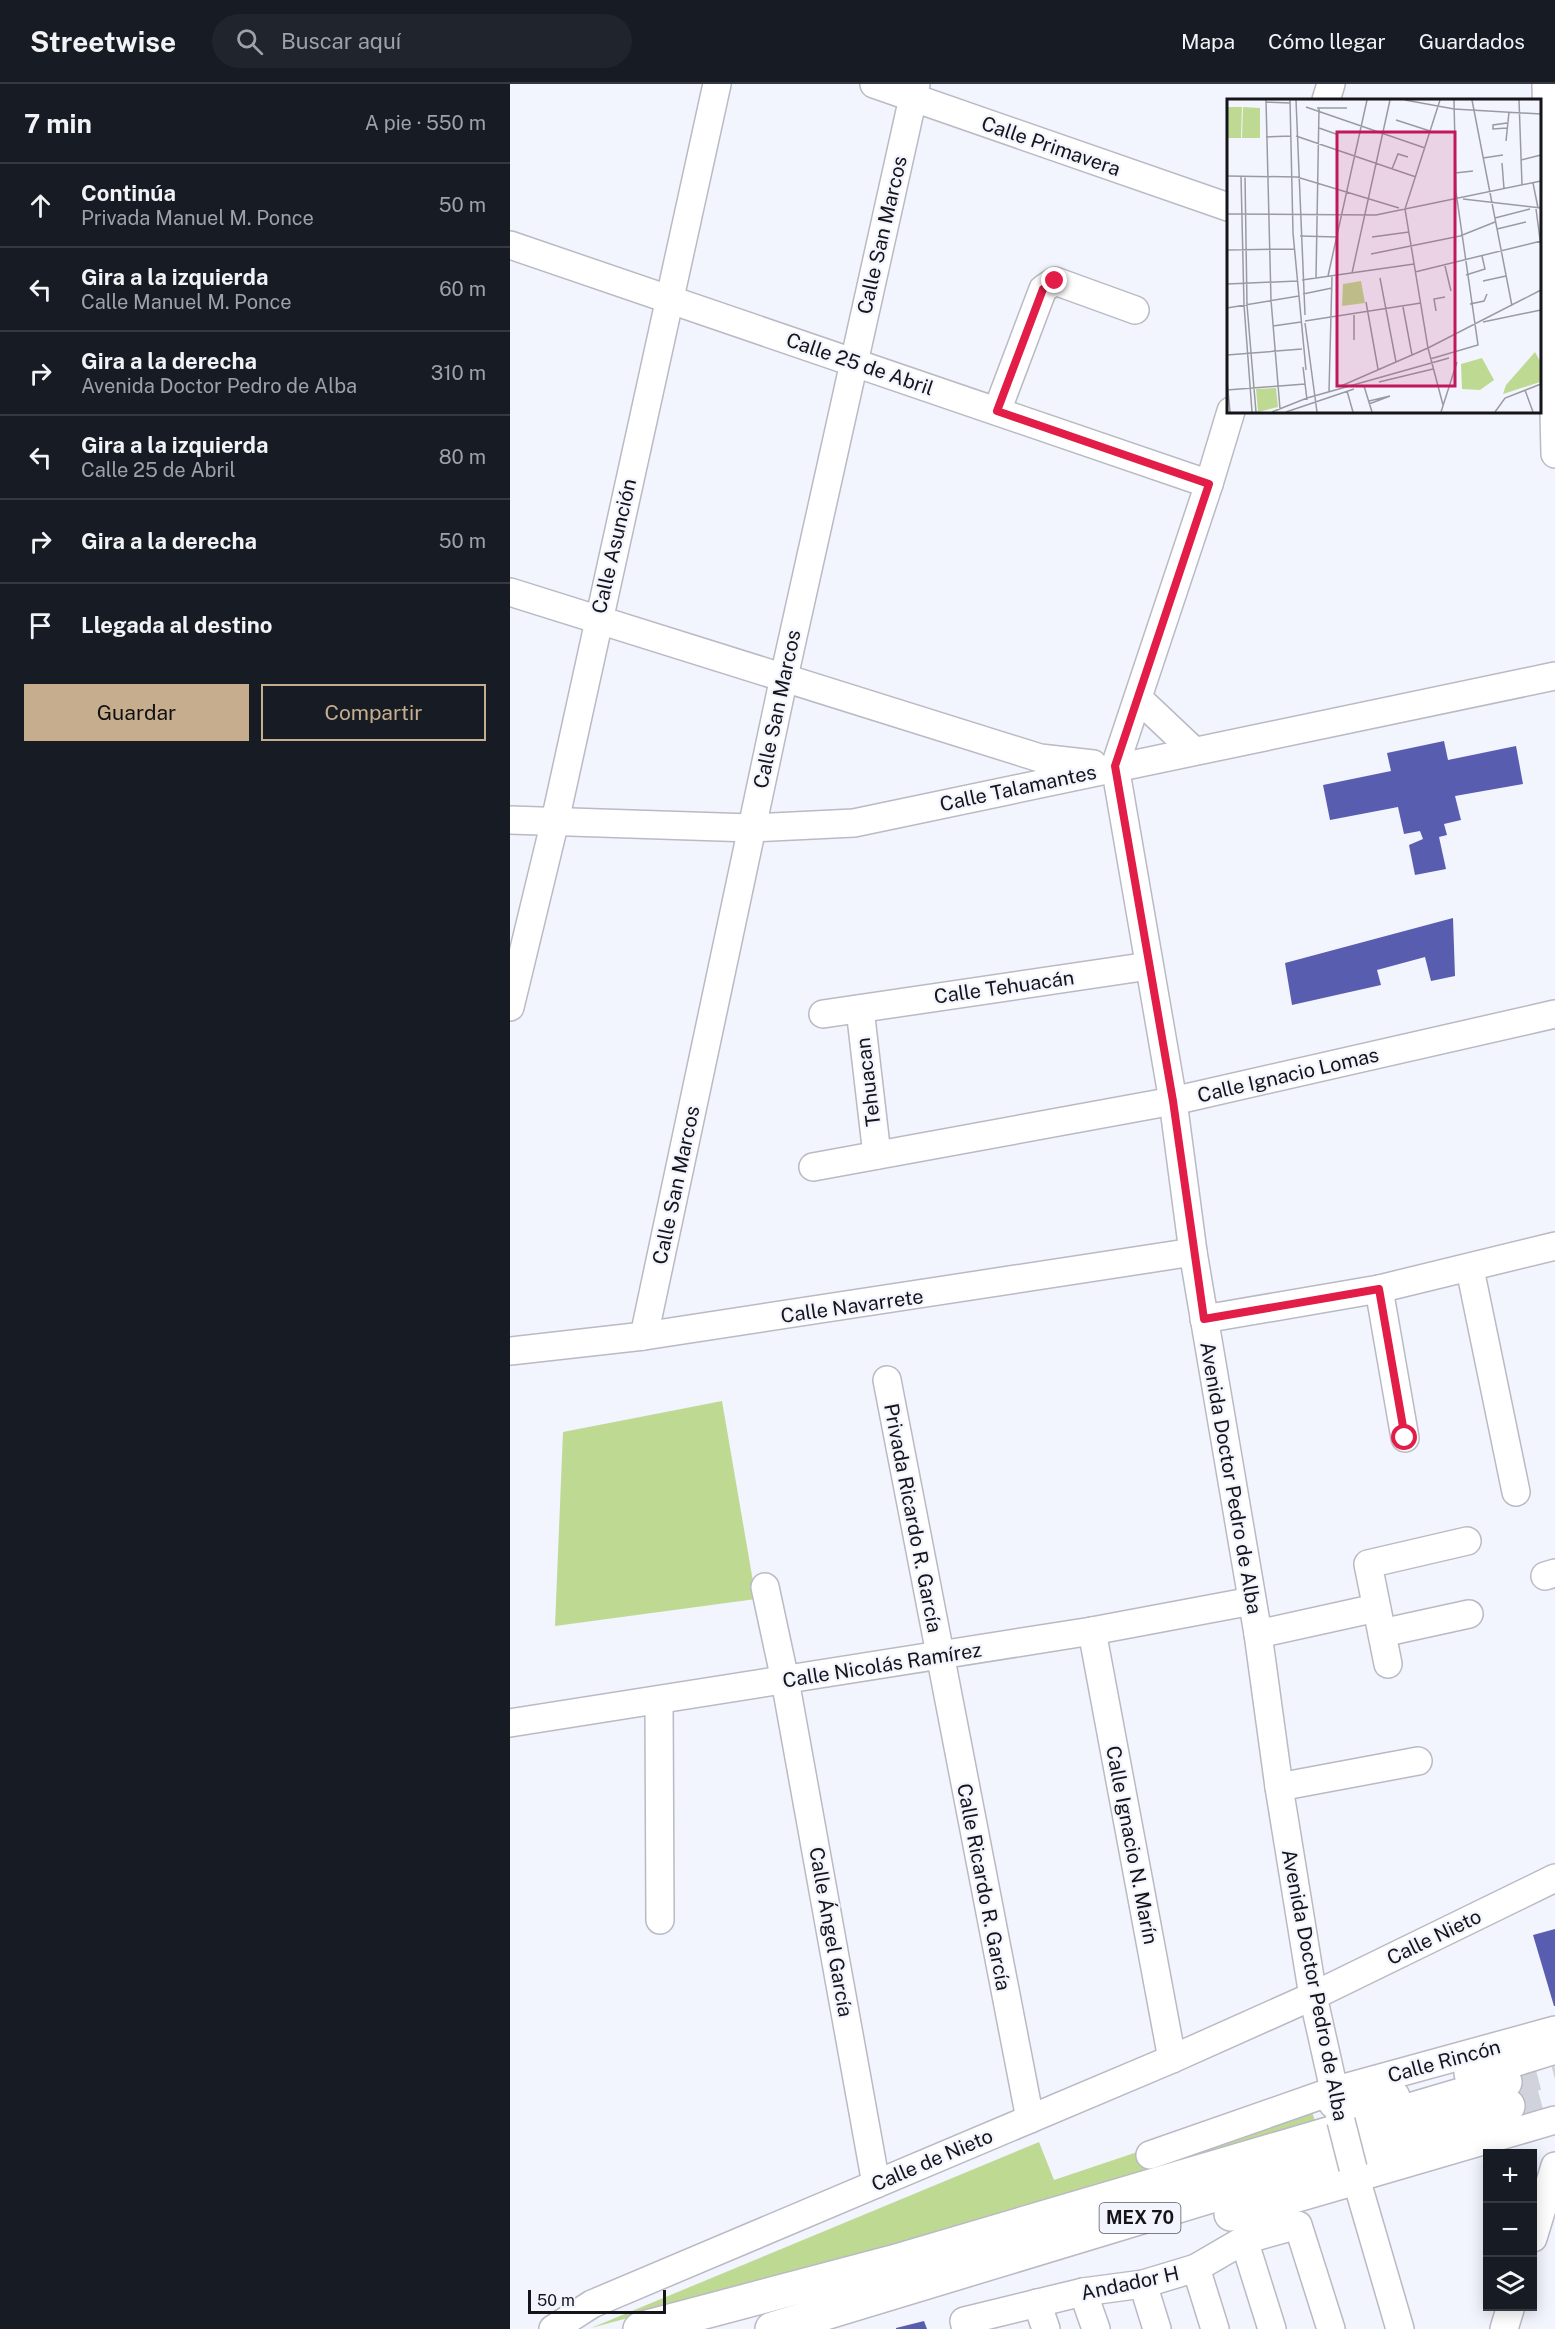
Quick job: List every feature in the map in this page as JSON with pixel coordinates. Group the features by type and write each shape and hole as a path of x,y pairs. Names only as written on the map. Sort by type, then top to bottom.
{"main road":[{"path":"1336,2105 1370,2104 1555,2048"},
{"name":"MEX 70","path":"640,2329 1506,2094 880,2297 772,2329"},
{"path":"880,2297 932,2294 966,2289 1355,2173"}],"street":[{"name":"Calle Asunción","path":"510,1007 555,821 717,84"},
{"name":"Calle Primavera","path":"874,84 915,91 1227,207"},
{"path":"1326,99 1331,84"},
{"path":"1546,84 1555,452"},
{"name":"Calle San Marcos","path":"644,1336 784,677 915,91"},
{"name":"Calle 25 de Abril","path":"510,245 1209,484"},
{"path":"997,411 1043,289 1048,283 1055,281 1135,310"},
{"name":"Avenida Doctor Pedro de Alba","path":"1231,412 1139,699 1115,766 1173,1101 1193,1252 1258,1634 1279,1787 1313,1996 1336,2105 1401,2329"},
{"path":"510,592 784,677 1039,771"},
{"name":"Calle Talamantes","path":"510,820 752,828 854,823 1039,771 1115,766 1555,676"},
{"path":"1139,699 1193,750"},
{"name":"Calle Tehuacán","path":"823,1014 1149,966"},
{"name":"Tehuacan","path":"860,1009 877,1155"},
{"name":"Calle Ignacio Lomas","path":"813,1167 1173,1101 1555,1014"},
{"path":"1204,1319 1379,1289 1470,1269 1555,1246"},
{"name":"Calle Navarrete","path":"510,1351 644,1336 1193,1252"},
{"path":"1470,1269 1516,1492"},
{"path":"1379,1289 1405,1438"},
{"name":"Privada Ricardo R. García","path":"887,1380 939,1656"},
{"path":"1388,1664 1367,1567 1370,1561 1467,1541"},
{"name":"Calle Ángel García","path":"765,1587 785,1680 876,2184"},
{"name":"Calle Nicolás Ramírez","path":"510,1723 1092,1631 1252,1601"},
{"name":"Avenida Doctor Pedro de Alba","path":"1258,1634 1379,1620 1469,1614"},
{"name":"Calle Ignacio N. Marín","path":"1092,1631 1173,2059"},
{"name":"Calle Ricardo R. García","path":"939,1656 1030,2119"},
{"path":"659,1701 660,1920"},
{"path":"1279,1787 1418,1761"},
{"name":"Calle Nieto","path":"1313,1996 1555,1878"},
{"name":"Calle de Nieto","path":"553,2329 592,2304 1173,2059 1313,1996"},
{"name":"Calle Rincón","path":"1150,2155 1336,2105 1555,2030"},
{"path":"1355,2173 1555,2120"},
{"path":"1537,2225 1555,2166"},
{"name":"Andador H","path":"966,2329 964,2321 1083,2292 1143,2284 1196,2268 1244,2240 1298,2225 1331,2329"},
{"path":"1244,2240 1272,2329"},
{"path":"1196,2268 1215,2329"},
{"path":"1143,2284 1157,2329"},
{"path":"1083,2292 1096,2329"},
{"path":"1038,2303 1046,2329"},
{"path":"1504,2329 1510,2311"}],"green space":[{"path":"722,1401 756,1599 555,1626 563,1432"},
{"path":"1307,2095 1318,2131 591,2328 1039,2142 1054,2180"}],"building":[{"path":"1444,741 1448,760 1516,746 1523,784 1455,796 1461,820 1444,824 1447,835 1439,837 1446,869 1415,875 1409,845 1423,839 1420,831 1404,834 1398,807 1330,820 1323,785 1391,771 1387,753"},
{"path":"1453,918 1455,976 1431,981 1425,957 1377,970 1381,985 1292,1005 1285,963"},
{"path":"1555,1929 1555,2006 1554,2006 1533,1935"},
{"path":"924,2321 927,2329 896,2329 896,2328"}],"tunnel":[{"path":"1505,2082 1555,2069"},
{"path":"1508,2106 1555,2093"}],"route":[{"path":"1055,281 1048,283 1043,289 997,411 1209,484 1115,766 1173,1101 1204,1319 1379,1289 1405,1438"}]}
